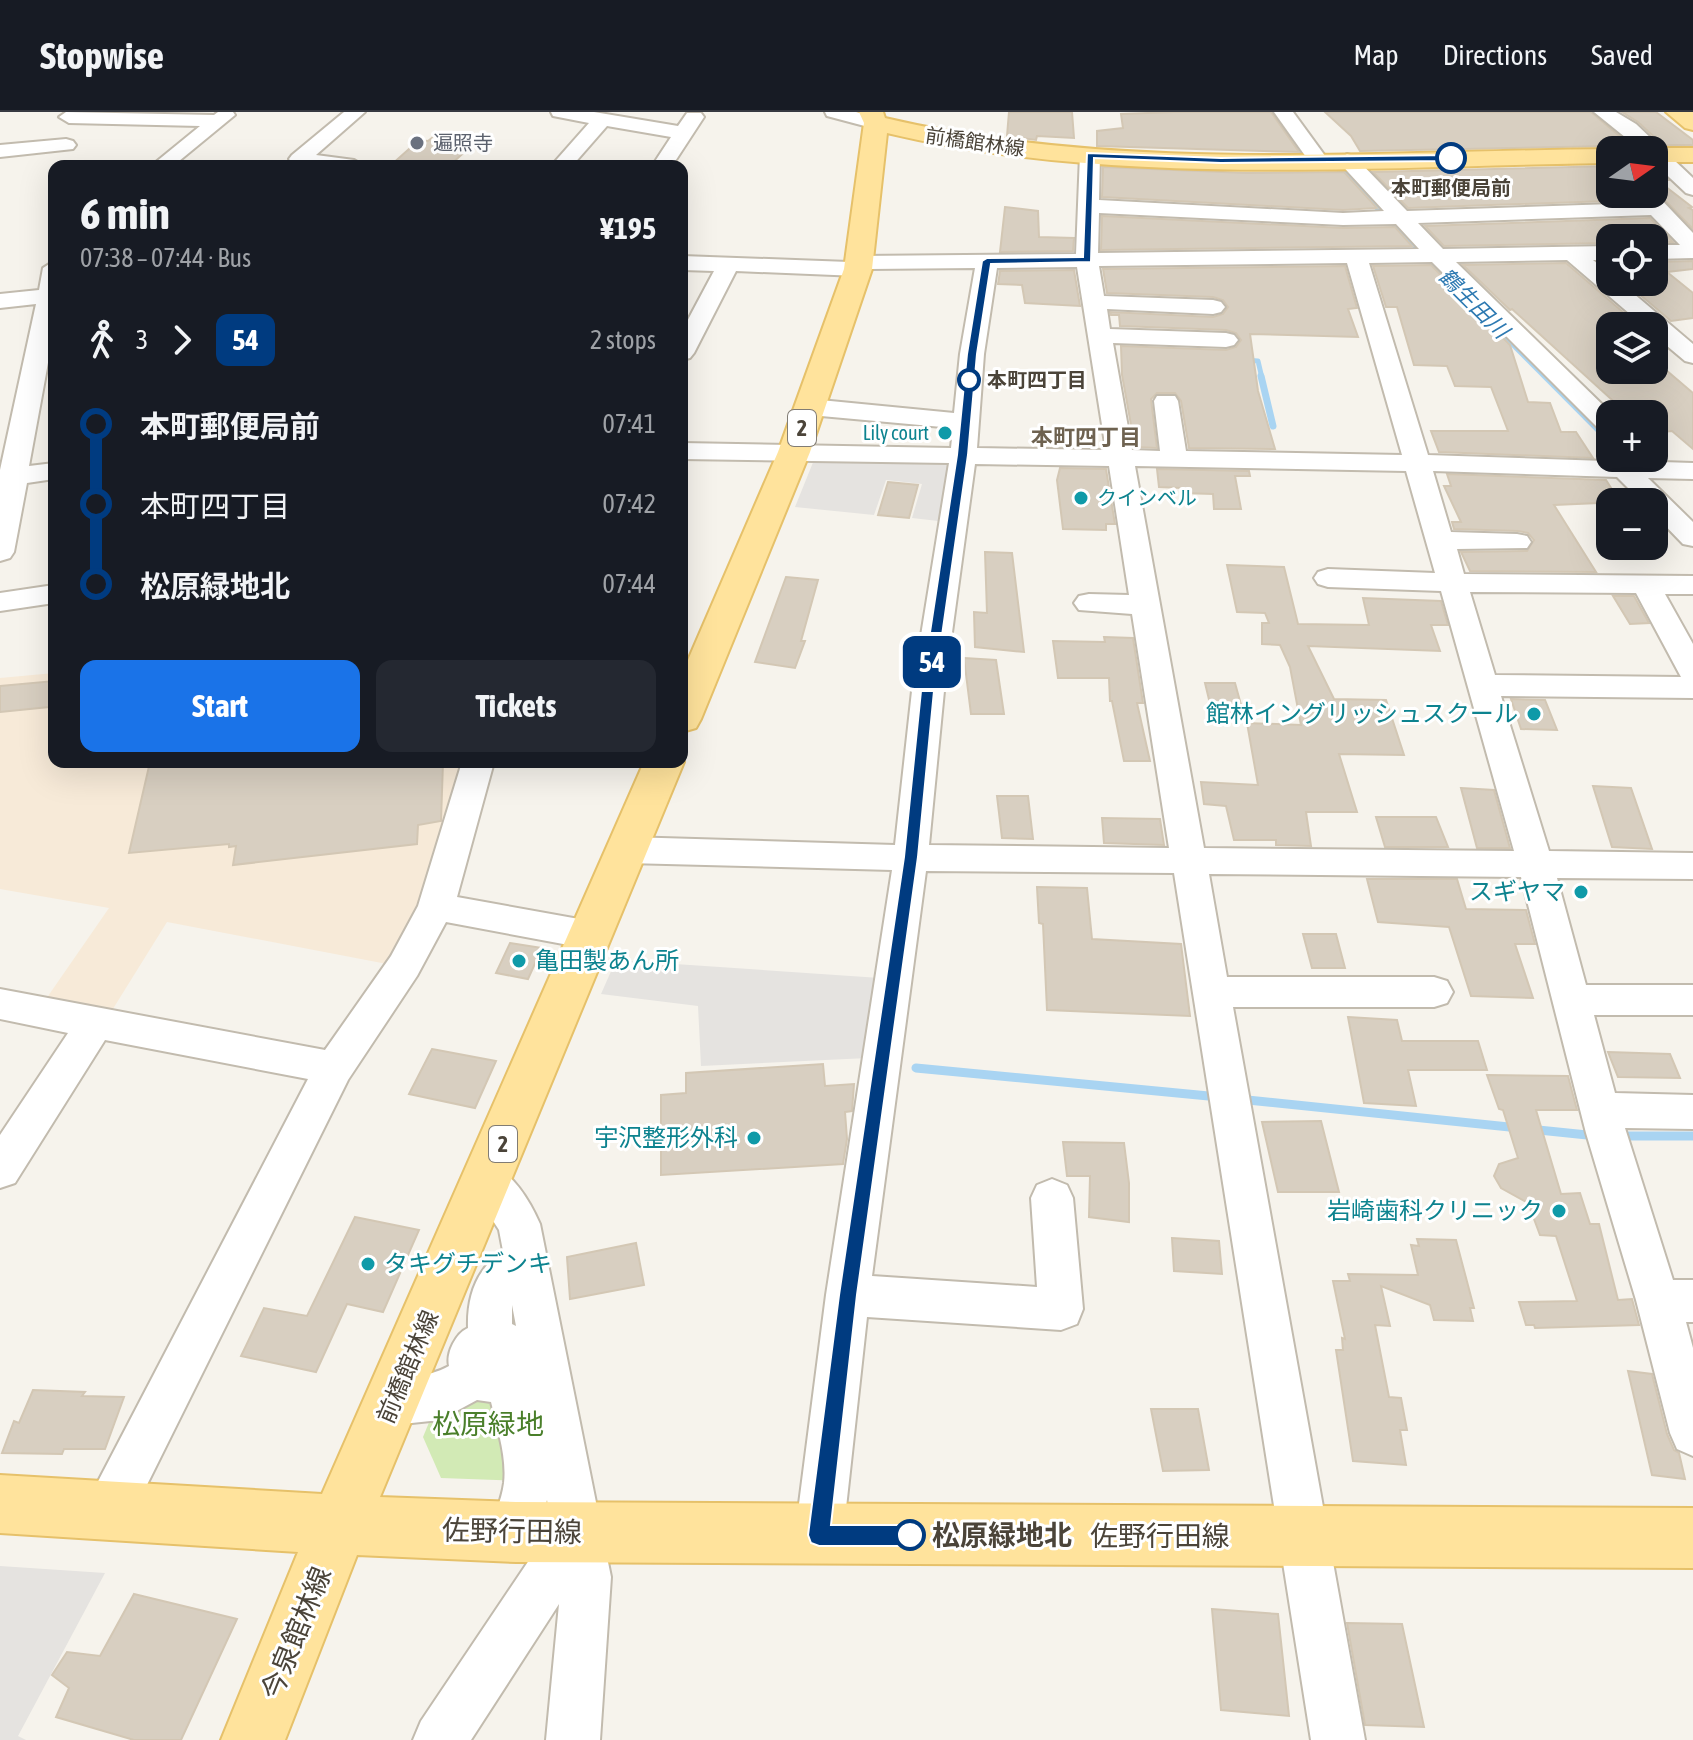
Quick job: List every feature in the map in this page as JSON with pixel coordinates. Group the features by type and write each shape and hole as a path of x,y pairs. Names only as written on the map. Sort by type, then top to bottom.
{"main road":[{"path":"1678,112 1693,123"},
{"name":"前橋館林線","path":"878,116 917,134 988,146 1090,155 1193,160 1596,156"},
{"name":"2","path":"688,705 794,452 858,266 878,116"},
{"path":"1668,155 1693,155"},
{"name":"前橋館林線","path":"339,1525 661,768"},
{"path":"0,1504 339,1525"},
{"name":"佐野行田線","path":"339,1525 516,1532 819,1535 1693,1538"},
{"name":"今泉館林線","path":"253,1740 339,1525"}],"street":[{"path":"307,160 299,159 356,112"},
{"path":"560,112 684,133"},
{"path":"666,160 697,112"},
{"path":"834,112 878,116"},
{"path":"1283,112 1318,160"},
{"path":"1603,112 1637,136"},
{"path":"65,160 69,114 224,117"},
{"path":"565,160 593,116"},
{"path":"169,160 224,117"},
{"path":"1629,128 1652,127"},
{"path":"0,151 66,145"},
{"path":"1090,155 1087,260 1338,1740"},
{"path":"1347,160 1389,218 1596,427"},
{"path":"1668,165 1693,189"},
{"path":"1088,206 1210,214 1389,218 1596,205"},
{"path":"1656,208 1693,248"},
{"path":"1668,251 1693,248"},
{"path":"688,263 858,266 987,261 1596,253"},
{"path":"1425,254 1596,413"},
{"path":"1573,254 1693,356"},
{"path":"1356,255 1536,866 1600,1110 1676,1300 1693,1433"},
{"path":"819,1535 848,1295 911,857 928,691 964,439 972,354 987,261"},
{"path":"688,342 728,265"},
{"path":"0,301 48,295"},
{"path":"1098,319 1213,307"},
{"path":"0,552 8,477 48,312"},
{"path":"1098,319 1198,348 1226,340"},
{"path":"1166,401 1174,458"},
{"path":"810,407 964,439 1123,458 1596,464"},
{"path":"688,451 794,452 964,439"},
{"path":"1668,468 1693,471"},
{"path":"8,477 48,472"},
{"path":"1639,472 1693,538"},
{"path":"1643,472 1693,508"},
{"path":"1440,540 1517,542"},
{"path":"1328,578 1647,587 1693,585"},
{"path":"1647,587 1693,672"},
{"path":"0,602 48,595"},
{"path":"1089,603 1146,605"},
{"path":"1483,685 1693,688"},
{"path":"109,1510 334,1068 404,966 436,907 476,768"},
{"path":"627,850 1187,862 1693,866"},
{"path":"436,907 590,935"},
{"path":"1210,992 1434,992"},
{"path":"1571,1000 1693,1000"},
{"path":"0,1004 334,1068"},
{"path":"0,1170 95,1024"},
{"path":"1600,1110 1693,1112"},
{"path":"488,1181 519,1224 586,1577 573,1740"},
{"path":"848,1295 1061,1309 1052,1198"},
{"path":"516,1532 528,1481 524,1441 491,1365 488,1304 504,1274 527,1259"},
{"path":"393,1402 440,1397 491,1365"},
{"path":"440,1740 577,1532"}],"shaded area":[{"path":"814,460 956,462 947,522 912,518 922,484 886,480 874,515 795,507"},
{"path":"48,674 48,768 464,768 421,907 387,964 167,922 111,1012 46,999 109,908 0,889 0,678"},
{"path":"616,960 880,978 868,1058 701,1066 698,1006 601,994"},
{"path":"0,1566 105,1573 18,1736 26,1740 0,1740"}],"green space":[{"name":"松原緑地","path":"499,1253 516,1257 555,1482 441,1478 423,1437"}],"water":[{"name":"鶴生田川","path":"1333,167 1345,167 1596,419 1596,432"}],"building":[{"path":"1009,112 1072,112 1074,138 1037,136 1036,140 1007,136"},
{"path":"1271,112 1299,152 1097,146 1097,131 1123,128 1121,114"},
{"path":"1325,112 1591,112 1619,136 1596,136 1596,146 1360,151 1351,136"},
{"path":"1622,112 1656,112 1693,140 1693,145 1668,145 1668,136 1653,136"},
{"path":"438,133 480,138 456,160 397,160 419,140 428,141"},
{"path":"1596,166 1596,201 1408,208 1373,172"},
{"path":"1103,167 1246,173 1344,172 1377,208 1343,210 1102,197"},
{"path":"1668,188 1692,207 1689,208 1693,210 1693,229 1668,203"},
{"path":"1005,207 1038,211 1039,237 1074,238 1073,251 1000,252"},
{"path":"1102,216 1343,228 1395,227 1412,246 1101,250"},
{"path":"1650,218 1656,224 1596,224 1596,243 1444,246 1425,226"},
{"path":"1693,261 1693,269 1668,272 1668,262"},
{"path":"1566,263 1596,289 1596,296 1604,296 1623,312 1596,312 1596,384 1668,384 1668,372 1693,393 1693,449 1672,431 1668,431 1668,400 1612,400 1463,265"},
{"path":"1431,265 1510,345 1528,402 1550,403 1561,432 1576,432 1593,458 1439,452 1431,431 1508,431 1491,387 1455,386 1447,366 1414,365 1397,307 1386,307 1373,266"},
{"path":"1345,266 1357,308 1348,309 1358,337 1250,334 1258,391 1275,449 1189,448 1181,401 1175,393 1157,393 1151,399 1157,448 1135,447 1122,375 1121,346 1226,350 1236,347 1241,340 1236,333 1226,330 1120,326 1119,315 1111,315 1110,312 1213,317 1223,314 1228,307 1223,300 1213,297 1107,293 1103,269"},
{"path":"1074,270 1080,306 1025,303 1022,285 998,284 1000,271"},
{"path":"1668,273 1693,293 1693,318 1671,321 1668,312 1660,312 1642,296 1668,296"},
{"name":"クインベル","path":"1060,468 1106,469 1115,524 1106,524 1106,530 1063,529 1057,480"},
{"path":"1157,469 1249,471 1250,476 1235,476 1241,509 1214,509 1213,494 1183,493 1182,488 1159,487"},
{"path":"1447,474 1606,480 1611,488 1596,488 1596,503 1554,505 1596,572 1470,571 1461,552 1527,551 1534,540 1528,533 1518,531 1454,529 1452,522 1461,522 1444,486 1451,486"},
{"path":"888,482 918,485 909,518 878,515"},
{"path":"985,552 1012,553 1024,652 975,647 974,612 987,613"},
{"path":"1227,565 1284,567 1298,624 1369,625 1363,598 1441,601 1448,625 1431,625 1440,651 1308,646 1334,699 1386,700 1404,755 1339,754 1357,812 1306,812 1311,846 1276,845 1276,840 1234,840 1226,806 1204,804 1201,782 1258,785 1247,723 1301,725 1290,667 1280,645 1262,644 1262,623 1269,623 1265,613 1237,612"},
{"path":"786,577 818,580 801,641 805,641 795,668 755,662"},
{"path":"1613,596 1634,596 1649,623 1630,624"},
{"path":"1104,637 1133,638 1143,703 1137,703 1150,761 1124,761 1110,701 1109,678 1058,678 1053,641 1105,642"},
{"path":"964,658 996,660 1004,714 971,714"},
{"path":"48,682 48,707 0,712 0,686"},
{"path":"1205,683 1235,683 1243,712 1212,712"},
{"name":"館林イングリッシュスクール","path":"1511,699 1545,700 1557,730 1521,729"},
{"path":"149,768 443,768 441,821 418,825 417,844 233,865 236,846 229,847 229,844 129,853"},
{"path":"1593,786 1631,788 1652,849 1612,847"},
{"path":"1461,788 1494,790 1510,848 1477,848"},
{"path":"997,796 1028,796 1033,839 1002,838"},
{"path":"1376,817 1436,817 1448,847 1385,847"},
{"path":"1102,818 1160,819 1164,845 1104,843"},
{"path":"1367,879 1457,879 1466,909 1526,910 1535,944 1515,944 1533,998 1471,996 1449,927 1378,922"},
{"path":"1037,887 1087,888 1092,939 1181,944 1190,1016 1047,1010 1043,924 1039,923"},
{"path":"1303,934 1336,934 1345,968 1312,968"},
{"name":"亀田製あん所","path":"510,943 542,948 528,979 496,973"},
{"path":"1348,1017 1397,1020 1402,1041 1478,1041 1487,1070 1408,1070 1416,1106 1364,1103"},
{"path":"432,1049 496,1061 475,1108 409,1094"},
{"path":"1608,1052 1670,1054 1680,1078 1618,1077"},
{"name":"宇沢整形外科","path":"823,1064 825,1086 854,1084 852,1111 845,1112 847,1139 843,1164 661,1175 661,1095 686,1093 686,1073"},
{"path":"1487,1075 1568,1076 1577,1110 1536,1110 1561,1194 1580,1193 1590,1224 1599,1224 1618,1300 1632,1299 1639,1325 1535,1328 1534,1325 1526,1325 1519,1302 1577,1301 1556,1236 1540,1235 1528,1203 1501,1188 1494,1176 1499,1164 1518,1158 1503,1110 1499,1109"},
{"path":"1321,1121 1339,1192 1278,1192 1262,1122"},
{"path":"1063,1142 1124,1143 1129,1183 1129,1222 1089,1217 1090,1176 1067,1176"},
{"path":"355,1217 419,1230 383,1312 347,1304 316,1372 241,1356 264,1308 307,1316"},
{"path":"1172,1238 1219,1241 1222,1274 1174,1271"},
{"path":"1417,1239 1456,1240 1474,1308 1470,1308 1473,1321 1434,1320 1430,1305 1381,1286 1390,1326 1375,1325 1389,1397 1401,1398 1407,1430 1400,1430 1406,1465 1353,1461 1336,1350 1343,1350 1342,1338 1345,1339 1333,1281 1350,1281 1348,1274 1418,1275 1411,1245 1419,1246"},
{"path":"636,1243 644,1285 570,1299 567,1257"},
{"path":"1628,1371 1652,1374 1667,1434 1674,1450 1679,1453 1685,1479 1652,1475"},
{"path":"33,1390 124,1397 105,1449 64,1449 62,1454 2,1453 14,1421 19,1423"},
{"path":"1151,1409 1198,1409 1209,1470 1163,1471"},
{"path":"134,1594 237,1619 181,1740 134,1740 56,1717 69,1688 52,1675 67,1652 100,1656"},
{"path":"1212,1609 1278,1614 1289,1716 1221,1710"},
{"path":"1347,1623 1402,1624 1424,1727 1365,1725"}],"waterway":[{"path":"1244,360 1258,361 1262,378"},
{"path":"1261,376 1273,426"},
{"path":"916,1068 1219,1097"},
{"path":"1238,1099 1597,1136"},
{"path":"1616,1136 1693,1136"}],"bus line":[{"name":"54","path":"910,1535 819,1535 848,1295 911,857 928,691 963,455 972,354 987,261 1087,260 1090,155 1221,161 1451,158"}],"place":[{"name":"遍照寺","path":"417,143"},
{"name":"本町郵便局前","path":"1451,158"},
{"name":"本町四丁目","path":"969,380"},
{"name":"Lily court","path":"945,433"},
{"name":"クインベル","path":"1081,498"},
{"name":"館林イングリッシュスクール","path":"1534,714"},
{"name":"スギヤマ","path":"1581,892"},
{"name":"亀田製あん所","path":"519,961"},
{"name":"宇沢整形外科","path":"754,1138"},
{"name":"岩崎歯科クリニック","path":"1559,1211"},
{"name":"タキグチデンキ","path":"368,1264"},
{"name":"松原緑地北","path":"910,1535"}],"district":[{"name":"本町四丁目","path":"1086,437"}]}
